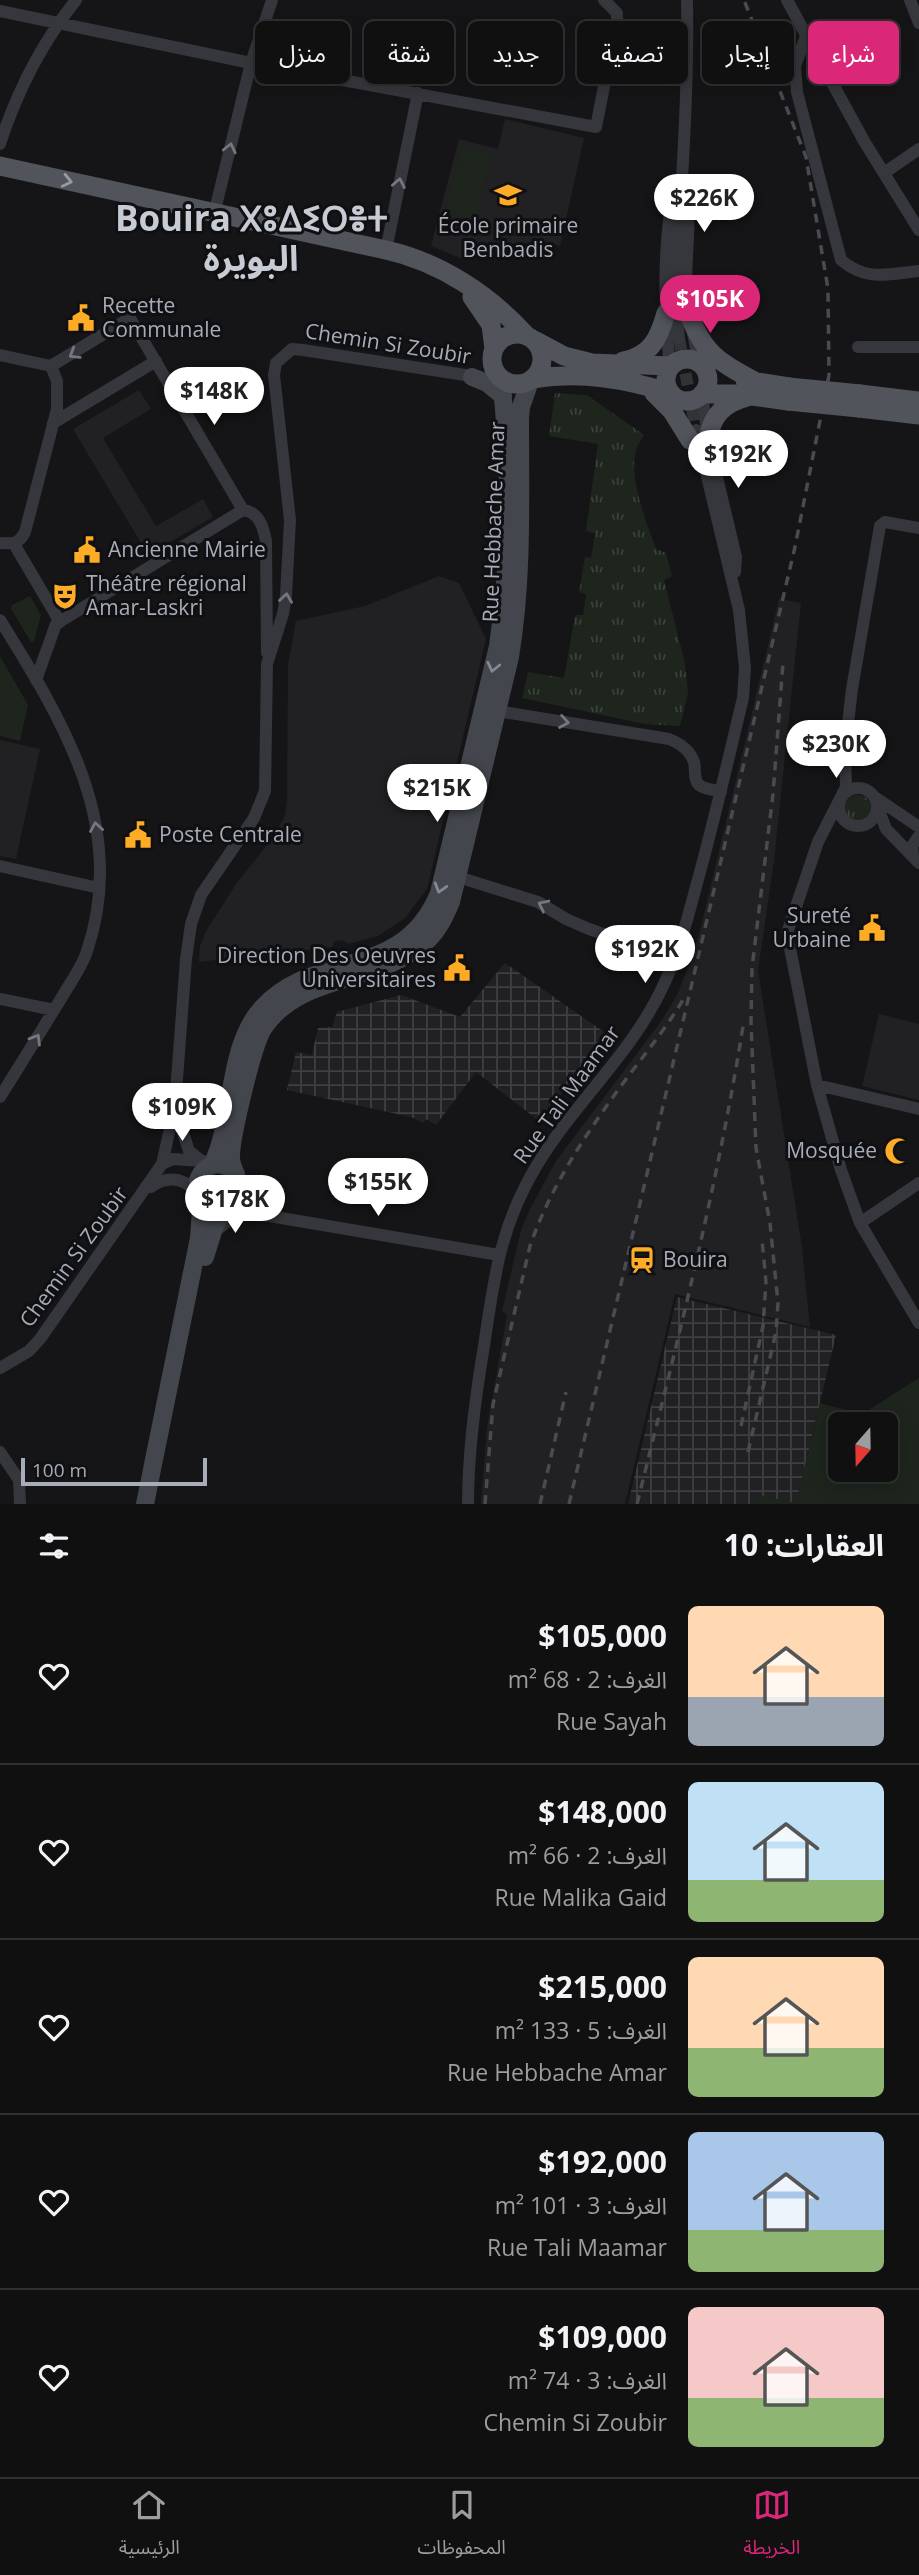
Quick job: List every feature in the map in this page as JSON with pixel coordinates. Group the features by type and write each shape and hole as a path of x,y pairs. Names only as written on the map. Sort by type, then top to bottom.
{"main road":[{"path":"0,166 386,250 424,261 456,277 519,326 539,346 542,360 538,373 531,380"},
{"path":"456,277 477,302 491,325 494,349 492,364 502,384"},
{"path":"688,311 699,339 710,352 755,389"},
{"path":"614,365 647,351 657,339 666,313"},
{"path":"494,349 504,337 512,334 531,338 564,356 614,365 670,366 689,358 705,369 708,382 702,394"},
{"path":"670,366 666,377 671,393"},
{"path":"705,369 755,389 860,401 919,401"},
{"path":"472,377 488,383 515,384 575,374 638,383 671,393 683,400 702,394 755,389"},
{"name":"Rue Hebbache Amar","path":"237,1180 231,1161 234,1137 251,1061 262,1030 272,1017 289,1001 325,985 395,962 413,952 429,939 442,922 458,877 510,657 519,586 520,419 521,407 531,380"},
{"path":"638,383 664,401 698,436 710,428 719,411 755,389"},
{"name":"Rue Hebbache Amar","path":"207,1164 220,1144 243,1041 259,1012 286,988 374,956 408,939 432,912 439,893 495,660 502,618 507,552 507,431 502,384"},
{"path":"860,401 893,413 919,415"},
{"path":"145,1504 198,1238 195,1193 200,1174 207,1164 225,1165 237,1180 237,1194 227,1203 209,1241 158,1504"},
{"path":"195,1193 214,1205 227,1203"}],"street":[{"path":"0,144 24,79 58,22 76,0"},
{"path":"214,214 251,63 272,0"},
{"path":"0,11 251,63 596,127 617,21 617,13 604,0"},
{"path":"679,338 676,303 687,0"},
{"path":"787,0 919,230"},
{"path":"910,0 919,23"},
{"path":"806,36 795,66 797,92 841,260 852,269 868,276 919,271"},
{"path":"386,250 418,93"},
{"path":"884,173 919,149"},
{"path":"683,161 689,203 686,263 688,311 697,353 705,369"},
{"path":"670,366 666,313 672,202 683,161"},
{"path":"0,355 51,366 131,318 241,511"},
{"path":"858,347 919,347"},
{"name":"Chemin Si Zoubir","path":"0,1368 29,1351 40,1339 166,1157 175,1105 191,924 201,895 254,818 265,791 267,664 286,596 290,520 274,375 276,363 292,349 472,377"},
{"path":"53,423 156,361"},
{"path":"0,543 14,544 21,539 25,531 59,397 51,366"},
{"path":"671,393 698,436 736,557 734,586"},
{"path":"702,394 698,436 720,561 734,586"},
{"path":"893,413 919,425"},
{"path":"36,680 53,629 60,622 241,511 255,514 264,528 267,664"},
{"path":"847,823 840,813 840,801 846,787 845,749 852,689 880,526 886,522 919,528"},
{"path":"14,544 60,622"},
{"name":"Rue Tali Maamar","path":"468,1504 473,1413 492,1285 506,1227 536,1166 568,1119 650,1012 674,959 687,918 721,792 745,682 743,639 734,586"},
{"path":"0,620 70,742 93,807 99,844 97,911 87,953 0,1097"},
{"path":"497,710 669,738 680,743 688,752 694,762 696,781 701,787 721,792"},
{"path":"847,766 872,796 919,827"},
{"path":"916,860 894,839 883,823 872,796 854,789 848,791 822,831 787,933 817,1085 841,1170 860,1223 919,1323"},
{"path":"822,831 832,825 865,825 874,817 872,796"},
{"path":"883,823 883,814 895,813"},
{"path":"865,825 894,839"},
{"path":"916,860 912,846 919,836"},
{"path":"0,866 99,888"},
{"path":"458,877 538,902 589,929 674,959"},
{"path":"0,999 54,1010"},
{"path":"817,1085 919,1109"},
{"path":"826,1113 833,1102 848,1094"},
{"path":"175,1105 187,1147 207,1164"},
{"path":"166,1157 207,1164"},
{"path":"166,1157 195,1193"},
{"path":"145,1191 160,1180 172,1178 195,1193"},
{"path":"237,1180 239,1199 252,1213"},
{"path":"860,1223 918,1185"},
{"path":"209,1241 228,1219 252,1213 499,1255"},
{"path":"0,1452 19,1480 20,1504"}],"shaded area":[{"name":"École primaire Benbadis","path":"505,119 584,138 560,246 535,241 534,245 520,242 513,253 477,246 465,260 431,246 459,139 498,149"},
{"path":"139,390 151,409 103,438 156,526 203,499 213,517 158,549 141,543 73,429"},
{"path":"439,576 459,583 486,639 427,889 405,918 378,936 348,944 343,940 335,941 332,947 199,962 200,946 206,931 238,881 273,838 285,815 288,665 296,621 365,606"},
{"path":"779,599 801,603 774,861 758,970 802,1247 810,1327 675,1294 625,1504 481,1504 487,1427 507,1315 502,1311 521,1230 556,1161 662,1020 677,995 700,931"},
{"path":"0,740 40,749 16,859 0,856"},
{"path":"505,963 607,1034 556,1101 559,1104 543,1124 476,1072 436,1125 426,1119 424,1123 411,1117 287,1090 296,1052 312,1055 318,1028 332,1027 337,1012 401,995 460,1017"},
{"path":"879,1014 919,1024 919,1100 862,1086"},
{"path":"677,1297 836,1335 796,1504 759,1495 757,1504 628,1504"}],"green space":[{"path":"462,147 491,155 475,219 445,211"},
{"path":"555,393 587,395 644,435 636,450 634,473 656,549 666,553 672,576 664,580 685,664 688,693 680,726 645,724 522,698 528,672 564,678 575,615 583,615 586,594 579,592 585,557 591,558 595,533 586,531 598,444 549,436"},
{"path":"30,596 41,615 34,641 31,642 11,609 12,605"},
{"path":"0,656 28,705 20,741 0,736"},
{"path":"858,795 867,799 871,808 867,817 858,821 849,817 845,808 849,799"},
{"path":"919,1378 919,1504 757,1504 759,1495 796,1503 820,1403 854,1412 828,1412 828,1482 898,1482 898,1412 865,1412"}],"tunnel":[{"path":"679,338 696,430"}],"railway":[{"path":"569,1504 795,547 829,375 828,289 806,157 744,0"},
{"path":"748,1452 776,1332 778,1303 770,1223 756,1148 751,1022 752,968 773,794 783,663"},
{"path":"485,1504 493,1404 530,1246 538,1224 582,1143 684,998"},
{"path":"637,1504 709,1203 744,1020"},
{"path":"741,1426 763,1326 766,1282 762,1240"},
{"path":"540,1504 566,1392"}],"place":[{"name":"École primaire Benbadis","path":"508,195"},
{"name":"Recette Communale","path":"81,318"},
{"name":"Ancienne Mairie","path":"87,550"},
{"name":"Théâtre régional Amar-Laskri","path":"65,596"},
{"name":"Poste Centrale","path":"138,835"},
{"name":"Sureté Urbaine","path":"872,928"},
{"name":"Direction Des Oeuvres Universitaires","path":"457,968"},
{"name":"Mosquée","path":"898,1151"},
{"name":"Bouira","path":"642,1260"}],"district":[{"name":"Bouira ⵝⵓⵠⵉⵔⴻⵜ البويرة","path":"251,239"}]}
